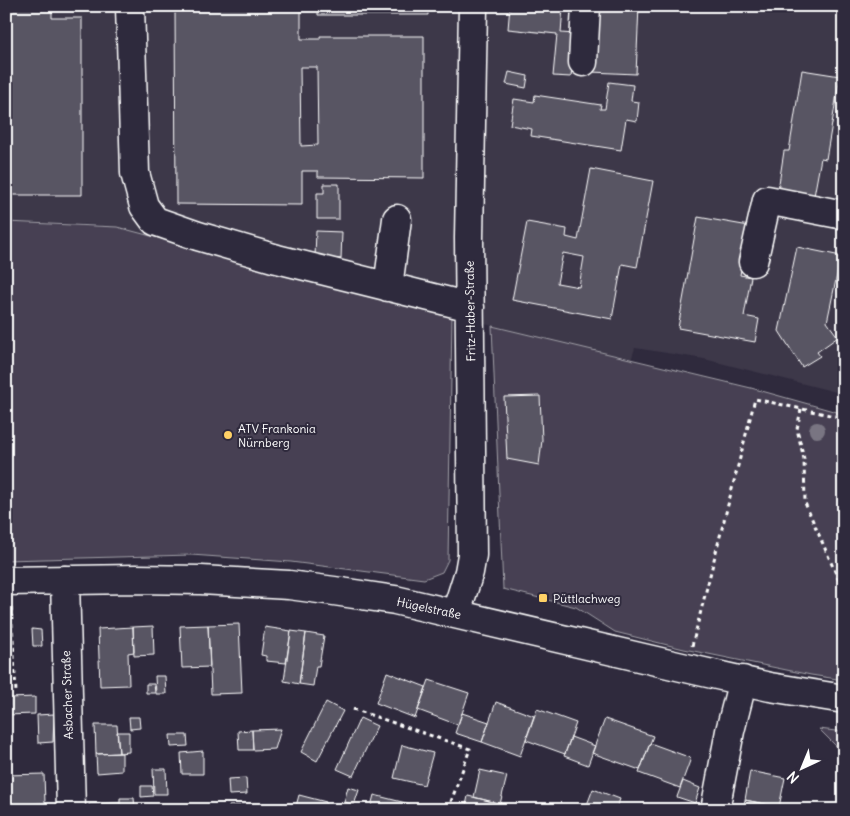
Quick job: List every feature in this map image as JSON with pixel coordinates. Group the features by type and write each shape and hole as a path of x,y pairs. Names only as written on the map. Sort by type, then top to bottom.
{"street":[{"path":"130,6 134,173 144,206 155,221 277,260 470,306"},
{"name":"Fritz-Haber-Straße","path":"456,613 469,572 472,555 469,238 473,6"},
{"path":"583,62 586,6"},
{"path":"753,262 768,200 844,215"},
{"path":"388,287 397,219"},
{"name":"Hügelstraße","path":"8,594 65,580 177,579 289,586 395,600 686,668 788,690 844,699"},
{"name":"Asbacher Straße","path":"65,580 71,810"},
{"path":"715,810 730,730 743,680"}],"path":[{"path":"686,668 755,399 844,418"},
{"path":"801,409 797,429 804,459 805,503 844,592"},
{"path":"8,594 16,692"},
{"path":"353,709 470,748 448,810"}],"shaded area":[{"path":"6,6 844,6 844,394 704,359 635,348 631,360 98,225 6,222"},
{"name":"ATV Frankonia Nürnberg","path":"6,222 117,227 452,316 448,560 442,572 424,579 291,562 191,555 6,560"},
{"path":"492,326 751,388 844,414 844,680 684,649 615,632 576,607 503,589"},
{"path":"819,729 844,732 844,754"}],"building":[{"path":"6,6 52,6 52,18 82,18 82,195 6,195"},
{"path":"175,6 301,6 301,39 320,39 320,36 424,36 424,178 318,177 318,171 302,171 302,205 176,204","holes":["300,67 317,67 318,145 301,146"]},
{"path":"318,6 428,6 428,15 318,15"},
{"path":"510,6 563,6 561,33 575,34 571,77 553,76 557,34 508,29"},
{"path":"594,6 639,6 636,74 591,72"},
{"path":"802,70 840,76 826,159 821,158 814,196 778,190 784,151 789,151"},
{"path":"509,72 528,76 526,88 506,84"},
{"path":"609,82 633,85 631,101 639,102 637,121 626,119 621,150 531,136 532,129 510,125 514,99 534,102 535,95 601,105 600,109 605,109"},
{"path":"591,169 653,181 637,267 622,264 612,319 512,300 527,222 567,229 566,237 578,240","holes":["563,253 584,257 579,287 557,283"]},
{"path":"324,184 339,184 339,219 317,219 317,193 324,193"},
{"path":"698,217 749,226 740,275 751,277 744,316 759,319 755,342 678,328"},
{"path":"316,231 342,232 341,259 315,257"},
{"path":"797,247 841,256 827,322 838,337 817,352 820,356 802,367 779,331"},
{"path":"540,396 542,440 539,465 507,459 504,397"},
{"path":"239,624 242,693 211,694 208,625"},
{"path":"208,625 210,667 182,668 180,626"},
{"path":"153,626 154,655 134,656 133,627"},
{"path":"133,627 134,652 128,653 129,685 100,686 98,629"},
{"path":"265,627 291,631 286,663 266,661 266,656 261,655"},
{"path":"32,629 41,630 42,646 33,646"},
{"path":"291,631 306,633 299,684 284,681"},
{"path":"306,633 324,636 319,666 316,666 313,686 299,684"},
{"path":"12,653 12,673 8,673 9,706 6,706 6,654"},
{"path":"387,672 426,687 415,718 376,703"},
{"path":"155,676 165,676 166,694 156,694"},
{"path":"429,680 469,693 458,725 418,710"},
{"path":"146,684 154,684 155,693 146,693"},
{"path":"35,697 35,714 6,715 6,706 9,706 9,698"},
{"path":"326,702 343,711 317,761 301,752"},
{"path":"496,702 534,716 520,756 482,742"},
{"path":"537,709 576,723 565,754 526,740"},
{"path":"462,713 489,722 482,742 455,733"},
{"path":"54,714 53,742 38,743 37,715"},
{"path":"129,717 139,717 140,728 130,729"},
{"path":"360,718 377,726 353,776 337,769"},
{"path":"605,719 653,736 640,770 592,753"},
{"path":"95,725 117,725 119,753 96,754"},
{"path":"281,729 275,749 253,750 252,730"},
{"path":"252,730 253,750 239,750 238,731"},
{"path":"117,732 129,732 129,752 119,753"},
{"path":"170,735 187,735 188,746 171,747"},
{"path":"571,737 595,746 588,765 564,756"},
{"path":"650,743 691,758 680,788 639,773"},
{"path":"402,745 433,753 424,785 394,778"},
{"path":"203,751 203,774 182,774 181,753"},
{"path":"122,753 122,771 97,773 96,754"},
{"path":"153,769 166,769 167,794 154,794"},
{"path":"480,770 507,776 500,804 474,797"},
{"path":"750,771 785,778 779,807 745,800"},
{"path":"44,774 45,803 6,805 6,775"},
{"path":"246,778 247,794 229,795 228,779"},
{"path":"683,781 700,788 695,803 677,797"},
{"path":"141,786 152,786 153,796 141,797"},
{"path":"348,787 359,790 354,805 344,802"},
{"path":"593,789 620,799 616,810 585,810"},
{"path":"299,795 326,802 324,810 295,810"},
{"path":"374,795 410,804 409,810 370,810"},
{"path":"468,796 498,803 496,810 465,810"},
{"path":"120,798 134,798 135,810 120,810"},
{"path":"745,800 779,807 779,810 743,810"},
{"path":"120,803 120,810 89,810 89,804"},
{"path":"255,805 256,807 266,807 266,810 229,810 229,806"}],"place":[{"name":"ATV Frankonia Nürnberg","path":"228,435"},
{"name":"Püttlachweg","path":"543,598"}]}
